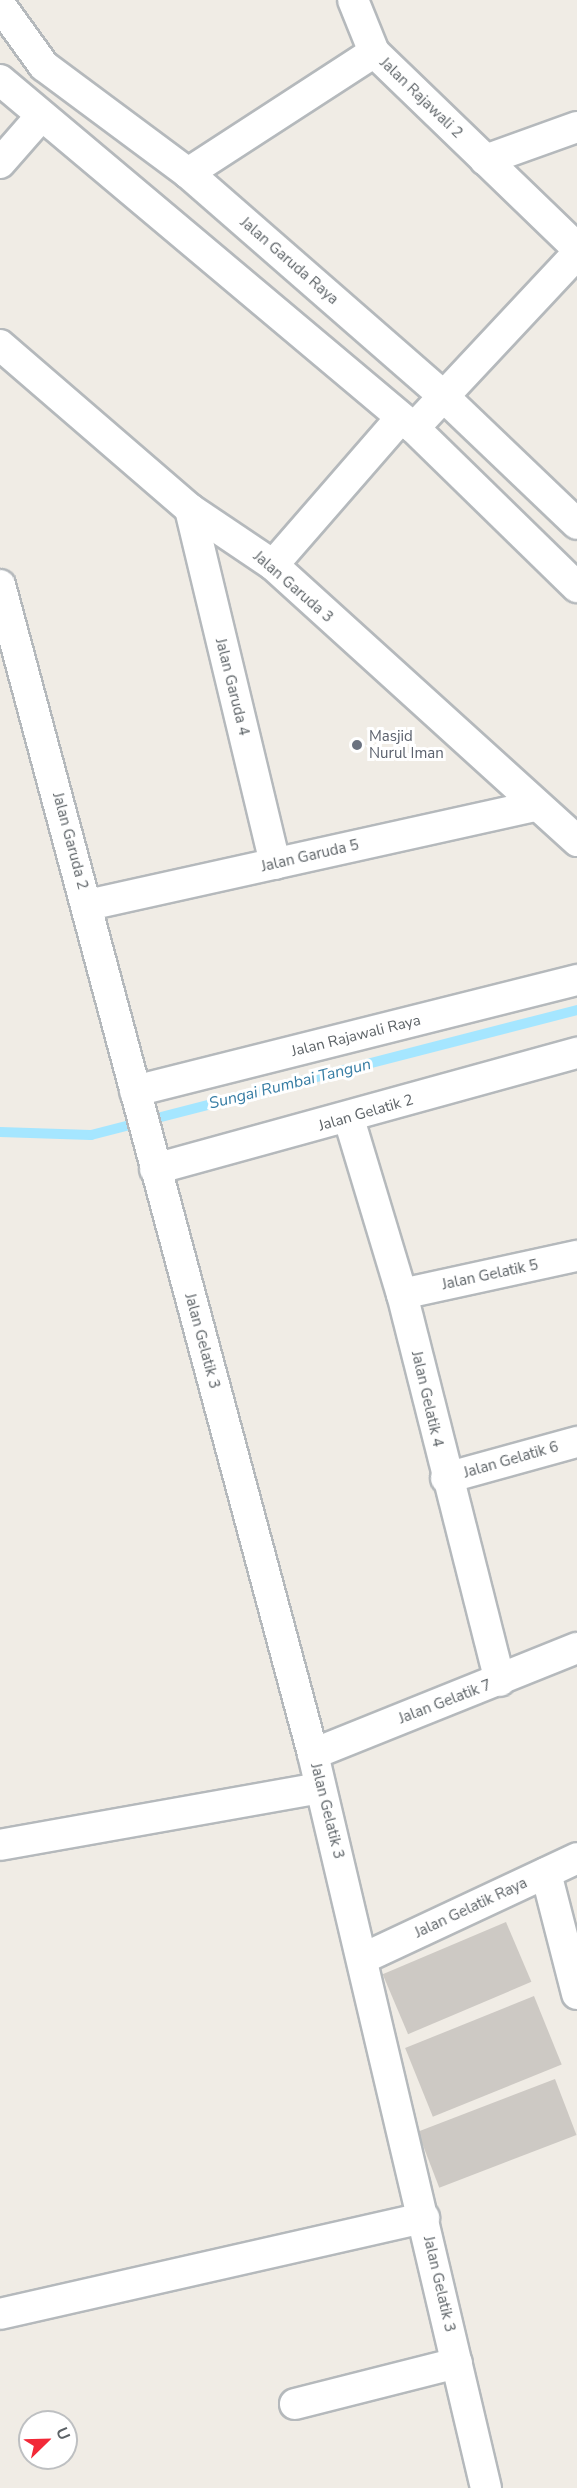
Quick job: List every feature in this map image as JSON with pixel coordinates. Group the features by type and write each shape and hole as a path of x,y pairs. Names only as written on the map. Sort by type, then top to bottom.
{"street":[{"path":"353,0 374,52"},
{"name":"Jalan Garuda Raya","path":"0,4 44,66 188,173 441,394 577,524"},
{"name":"Jalan Rajawali 2","path":"188,173 374,52 577,248"},
{"path":"0,80 253,288 407,424 577,587"},
{"path":"0,163 41,116"},
{"path":"485,160 577,127"},
{"path":"273,565 407,424 441,394 577,254"},
{"name":"Jalan Garuda 3","path":"0,345 190,509 273,565 533,806 577,841"},
{"name":"Jalan Garuda 4","path":"190,509 275,864"},
{"name":"Jalan Garuda 2","path":"0,585 88,905 147,1139"},
{"name":"Jalan Garuda 5","path":"88,905 533,806"},
{"name":"Jalan Rajawali Raya","path":"136,1095 577,980"},
{"name":"Jalan Gelatik 2","path":"154,1169 349,1119 577,1053"},
{"name":"Jalan Gelatik 4","path":"349,1119 402,1294 446,1479 500,1681"},
{"name":"Jalan Gelatik 3","path":"147,1139 313,1754 364,1958 486,2488"},
{"name":"Jalan Gelatik 5","path":"402,1294 577,1256"},
{"name":"Jalan Gelatik 6","path":"446,1479 577,1442"},
{"name":"Jalan Gelatik 7","path":"313,1754 500,1681 577,1648"},
{"path":"0,1845 320,1788"},
{"name":"Jalan Gelatik Raya","path":"364,1958 577,1858"},
{"path":"546,1873 577,1994"},
{"path":"0,2314 424,2218"},
{"path":"295,2404 457,2363"}],"building":[{"path":"506,1922 531,1982 408,2034 383,1974"},
{"path":"534,1996 562,2065 433,2117 405,2048"},
{"path":"555,2079 577,2135 439,2188 418,2132"}],"waterway":[{"name":"Sungai Rumbai Tangun","path":"0,1132 91,1135 577,1010"}],"place":[{"name":"Masjid Nurul Iman","path":"357,745"}]}
